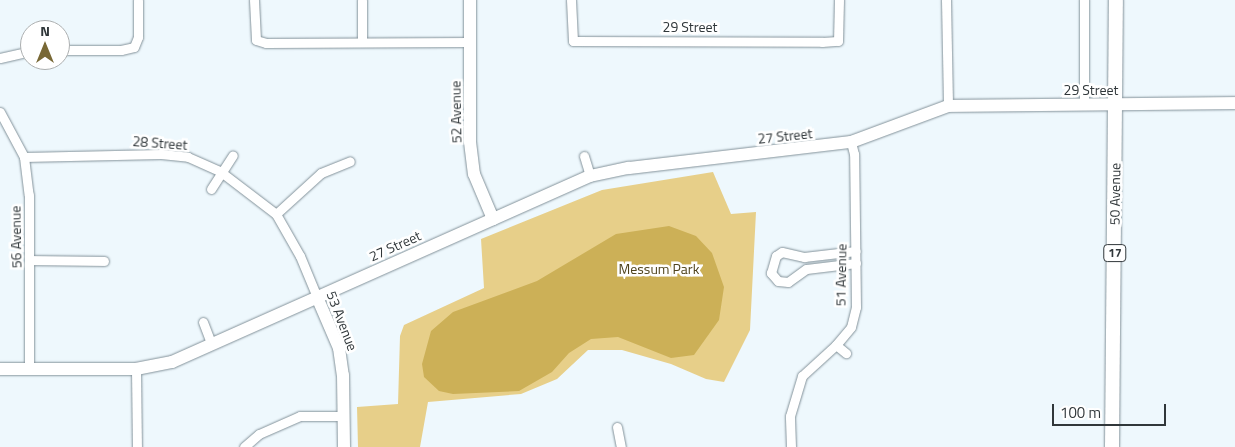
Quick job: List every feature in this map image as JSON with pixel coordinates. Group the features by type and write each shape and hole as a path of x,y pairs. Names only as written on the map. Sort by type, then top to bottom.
{"main road":[{"name":"50 Avenue","path":"1112,447 1116,0"}],"street":[{"path":"70,50 121,50 134,47 138,37 138,0"},
{"path":"254,0 256,40 266,43 362,40 470,42"},
{"path":"362,0 362,40"},
{"name":"52 Avenue","path":"470,0 470,142 474,174 492,219"},
{"name":"29 Street","path":"571,0 573,41 838,41 839,0"},
{"path":"946,0 948,106"},
{"path":"1084,0 1084,105"},
{"path":"0,58 20,53"},
{"name":"29 Street","path":"948,106 1235,102"},
{"name":"27 Street","path":"0,369 136,369 172,362 211,343 590,176 629,168 851,142 948,106"},
{"name":"56 Avenue","path":"0,112 24,157 29,195 29,369"},
{"name":"51 Avenue","path":"791,447 790,416 802,376 836,345 851,327 856,307 854,151 851,142"},
{"name":"28 Street","path":"24,157 161,154 188,157 221,172 276,214"},
{"path":"211,189 233,155"},
{"path":"584,156 590,176"},
{"path":"276,214 321,173 350,161"},
{"name":"53 Avenue","path":"276,214 300,256 339,348 344,447"},
{"path":"856,251 804,257 782,252 776,256 770,273 778,281 788,282 806,268 856,263"},
{"path":"829,253 831,265"},
{"path":"804,257 806,268"},
{"path":"30,260 104,261"},
{"path":"204,322 211,343"},
{"path":"836,345 846,353"},
{"path":"136,369 137,447"},
{"path":"244,447 259,434 300,416 343,416"},
{"path":"617,427 621,447"}],"green space":[{"name":"Messum Park","path":"713,172 731,214 756,212 750,330 724,382 706,379 671,364 622,350 588,350 557,379 521,394 428,402 420,447 358,447 357,407 398,404 400,336 404,325 484,288 481,239 602,190"}],"shaded area":[{"path":"669,226 696,236 712,253 724,287 719,320 694,355 671,358 618,337 591,339 569,353 552,372 519,391 453,394 439,391 424,377 422,364 431,331 453,312 537,281 616,234"}]}
